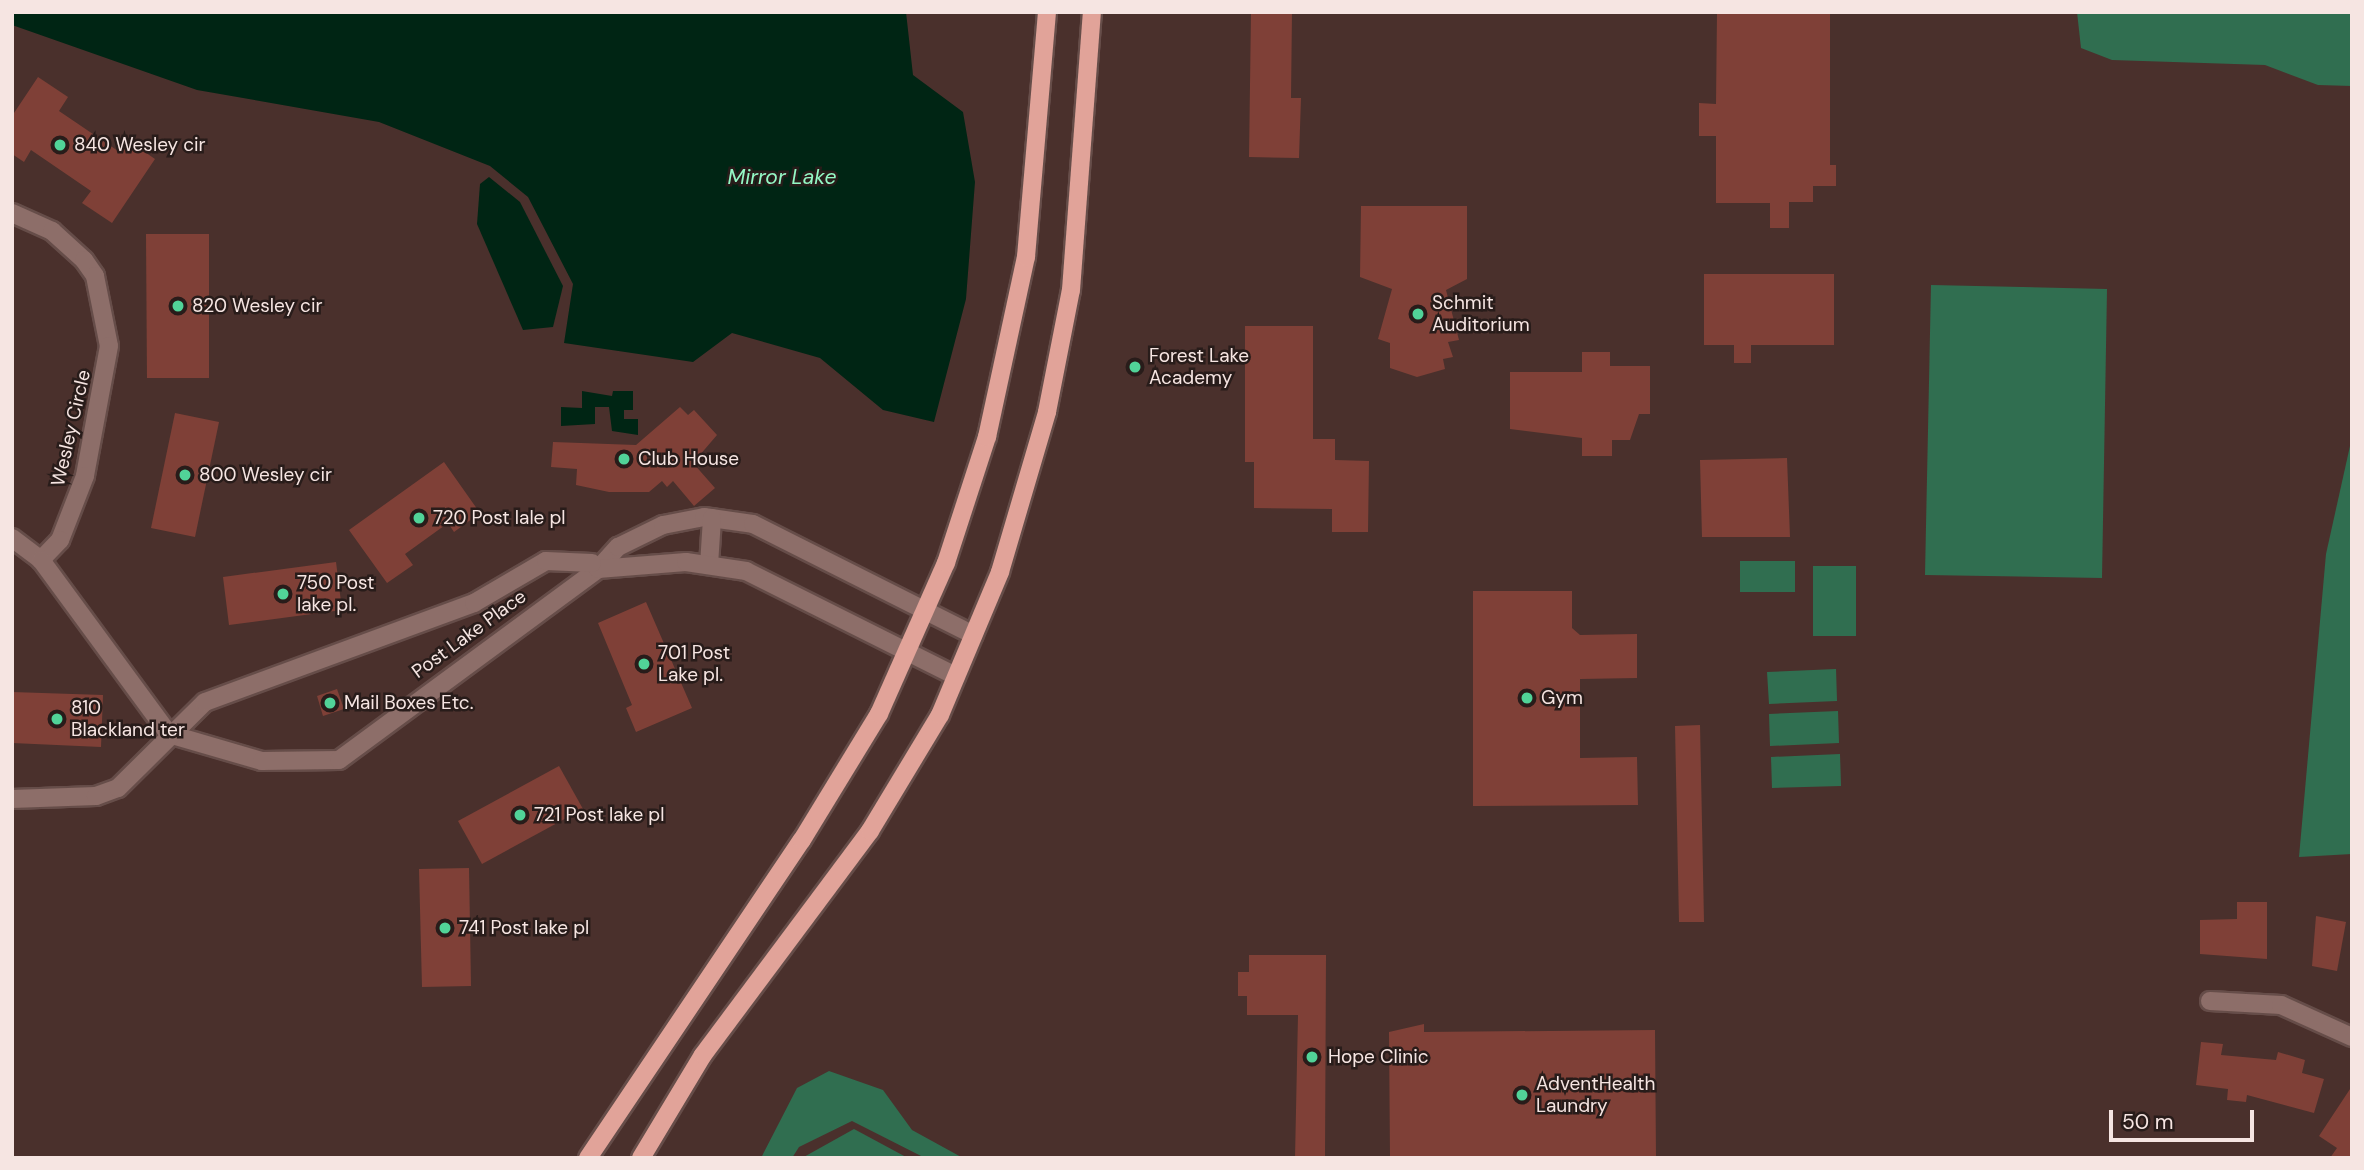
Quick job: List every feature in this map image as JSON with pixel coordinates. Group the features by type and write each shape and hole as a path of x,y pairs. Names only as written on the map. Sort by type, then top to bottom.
{"main road":[{"path":"588,1158 802,840 878,714 924,611 987,437 1026,257 1047,12"},
{"path":"641,1158 703,1055 870,831 956,676 1000,572 1047,412 1071,290 1092,12"}],"street":[{"name":"Wesley Circle","path":"12,213 52,231 84,260 95,276 109,346 85,476 60,540 41,560"},
{"name":"Post Lake Place","path":"169,734 262,761 340,760 618,547 663,525 712,518 753,524 974,635"},
{"path":"709,565 712,518"},
{"path":"12,538 41,560 169,734 118,788 96,796 12,799"},
{"name":"Post Lake Place","path":"169,734 205,702 474,603 546,561 595,566 709,565 746,571 907,649 956,676"},
{"path":"2210,1001 2281,1005 2352,1037"}],"shaded area":[{"path":"2077,12 2352,12 2352,86 2318,85 2265,65 2112,60 2081,48"},
{"path":"1931,285 2107,289 2102,578 1925,575"},
{"path":"2352,437 2352,854 2299,857 2326,554"},
{"path":"1740,561 1795,561 1795,592 1740,592"},
{"path":"1813,566 1856,566 1856,636 1813,636"},
{"path":"1836,669 1837,701 1769,704 1767,672"},
{"path":"1838,711 1839,743 1770,746 1769,714"},
{"path":"1840,754 1841,786 1772,788 1771,757"},
{"path":"829,1071 883,1090 912,1130 963,1158 925,1158 852,1121 799,1147 792,1158 761,1158 797,1088"},
{"path":"854,1129 906,1157 907,1158 802,1158"}],"water":[{"name":"Mirror Lake","path":"12,12 906,12 913,75 963,112 975,182 966,299 934,422 883,410 820,358 732,333 693,362 564,343 573,284 528,197 490,166 379,122 197,90 12,25"},
{"path":"489,177 520,202 563,286 553,327 523,330 477,224 480,184"},
{"path":"582,391 612,396 613,391 633,391 633,410 624,410 624,419 638,419 638,435 612,431 609,407 595,407 595,424 561,426 561,407 582,408"}],"building":[{"path":"1251,12 1292,12 1291,98 1301,98 1299,158 1249,157"},
{"path":"1717,12 1830,12 1830,165 1836,165 1836,186 1813,186 1813,202 1789,202 1789,228 1770,228 1770,203 1716,203 1716,136 1699,136 1699,103 1716,104"},
{"name":"840 Wesley cir","path":"38,77 68,97 59,111 118,151 126,139 155,159 112,223 82,203 91,191 31,150 24,162 12,154 12,116"},
{"name":"Schmit Auditorium","path":"1361,206 1467,206 1467,279 1446,290 1459,340 1448,342 1453,357 1443,359 1445,369 1417,377 1390,368 1390,343 1378,339 1392,289 1360,277"},
{"name":"820 Wesley cir","path":"146,234 209,234 209,378 147,378"},
{"path":"1704,274 1834,274 1834,345 1751,345 1751,363 1734,363 1734,345 1704,345"},
{"path":"1245,326 1313,326 1313,439 1335,439 1335,460 1369,461 1368,532 1332,532 1332,509 1254,508 1254,462 1245,462"},
{"path":"1582,352 1610,352 1610,366 1650,366 1650,414 1639,414 1630,440 1612,440 1612,456 1582,456 1582,438 1510,429 1510,372 1582,372"},
{"name":"Club House","path":"680,407 688,415 694,410 717,435 693,463 715,488 694,506 673,481 667,487 662,481 649,492 609,492 576,485 577,469 551,467 553,442 636,445"},
{"name":"800 Wesley cir","path":"175,413 219,422 195,537 151,528"},
{"path":"1787,458 1790,537 1702,537 1700,460"},
{"name":"720 Post lale pl","path":"444,462 480,513 454,532 448,523 405,554 413,565 387,583 349,530"},
{"name":"750 Post lake pl.","path":"336,562 342,610 229,625 223,577"},
{"name":"Gym","path":"1473,591 1572,591 1572,628 1580,635 1637,634 1637,678 1580,679 1580,758 1637,757 1638,805 1473,806"},
{"name":"701 Post Lake pl.","path":"646,602 692,708 636,732 626,708 632,705 598,623"},
{"name":"Mail Boxes Etc.","path":"337,689 344,709 323,716 317,696"},
{"name":"810 Blackland ter","path":"12,692 103,695 101,747 12,743"},
{"path":"1700,725 1704,922 1679,922 1675,726"},
{"name":"721 Post lake pl","path":"559,766 583,809 482,864 458,821"},
{"name":"741 Post lake pl","path":"469,868 471,986 422,987 419,869"},
{"path":"2237,902 2267,902 2267,959 2200,954 2200,920 2237,919"},
{"path":"2316,916 2346,922 2337,971 2312,966"},
{"name":"Hope Clinic","path":"1249,955 1326,955 1325,1158 1295,1158 1298,1015 1247,1015 1247,996 1238,996 1238,972 1249,972"},
{"name":"AdventHealth Laundry","path":"1424,1024 1424,1032 1655,1030 1656,1158 1390,1158 1389,1032"},
{"path":"2201,1042 2223,1044 2221,1055 2276,1060 2278,1052 2305,1060 2302,1073 2324,1079 2314,1113 2247,1095 2246,1102 2227,1100 2228,1089 2196,1085"},
{"path":"2352,1086 2352,1158 2330,1158 2337,1148 2319,1136"}],"place":[{"name":"840 Wesley cir","path":"60,145"},
{"name":"820 Wesley cir","path":"178,306"},
{"name":"Schmit Auditorium","path":"1418,314"},
{"name":"Forest Lake Academy","path":"1135,367"},
{"name":"Club House","path":"624,459"},
{"name":"800 Wesley cir","path":"185,475"},
{"name":"720 Post lale pl","path":"419,518"},
{"name":"750 Post lake pl.","path":"283,594"},
{"name":"701 Post Lake pl.","path":"644,664"},
{"name":"Gym","path":"1527,698"},
{"name":"Mail Boxes Etc.","path":"330,703"},
{"name":"810 Blackland ter","path":"57,719"},
{"name":"721 Post lake pl","path":"520,815"},
{"name":"741 Post lake pl","path":"445,928"},
{"name":"Hope Clinic","path":"1312,1057"},
{"name":"AdventHealth Laundry","path":"1522,1095"}]}
